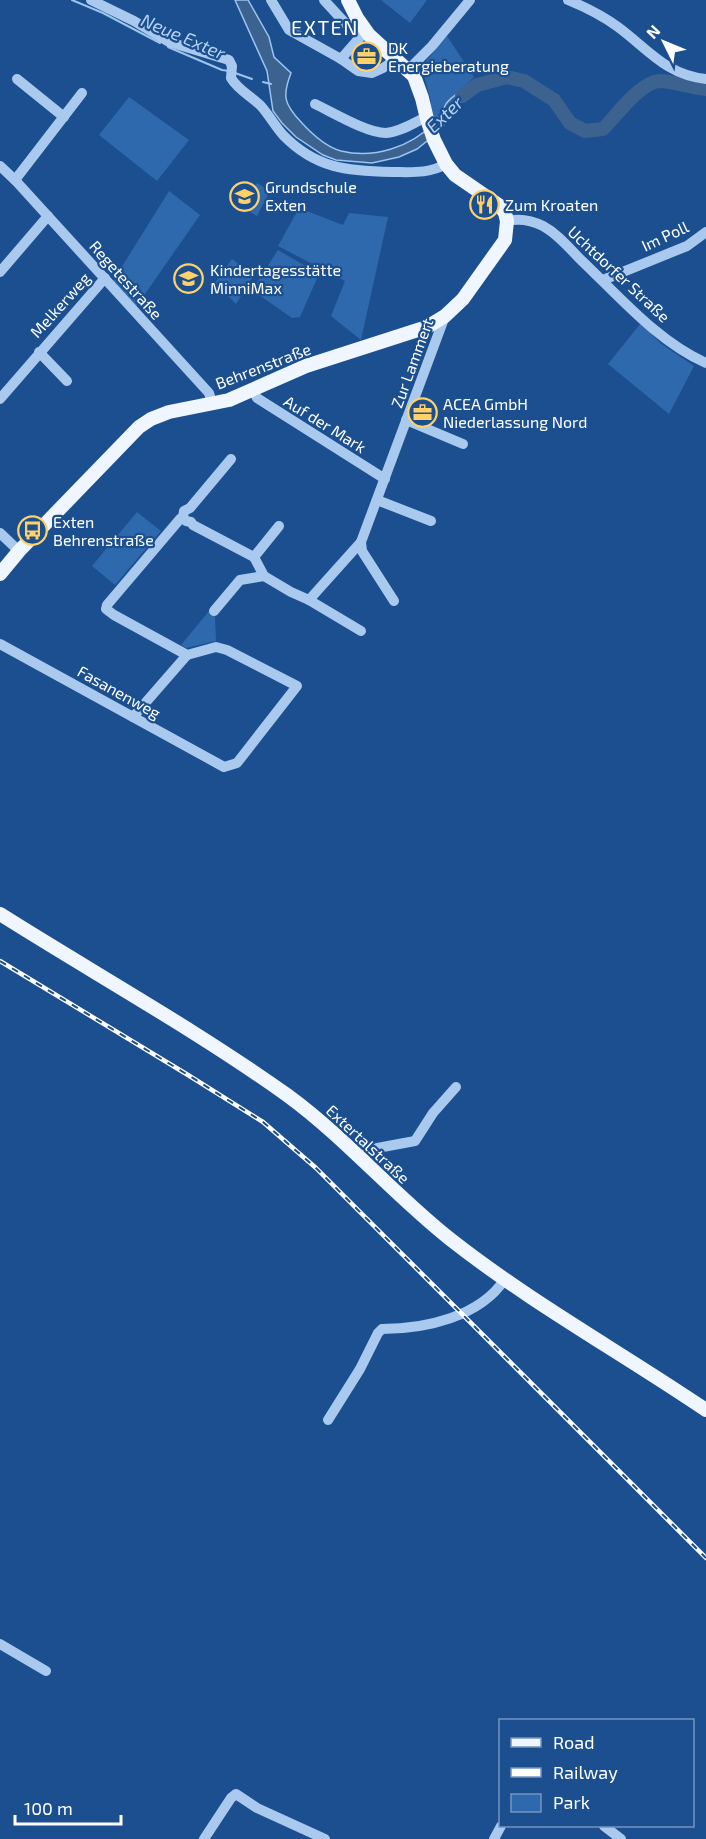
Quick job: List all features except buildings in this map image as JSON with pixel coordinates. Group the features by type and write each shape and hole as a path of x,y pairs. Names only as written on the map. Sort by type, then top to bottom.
{"main road":[{"path":"348,0 364,34 396,59 418,83 434,140 446,164 455,175 500,206 507,221"},
{"name":"Behrenstraße","path":"0,574 19,551 139,427 151,419 169,412 229,400 306,366 427,327 445,316 463,299 505,240 507,221"},
{"name":"Extertalstraße","path":"0,914 248,1068 290,1097 322,1123 432,1224 467,1252 706,1410"}],"street":[{"path":"92,0 170,42 229,60 232,81 237,87 263,109 285,137 326,164 357,171 418,172 437,169 446,164"},
{"path":"271,0 289,30 358,71 372,73 396,59"},
{"path":"324,0 346,24 364,34 340,59"},
{"path":"408,70 432,46 470,0"},
{"path":"568,0 617,26 675,72 706,79"},
{"path":"17,80 64,117"},
{"path":"15,180 82,93"},
{"path":"315,104 373,131 388,133 427,118"},
{"name":"Regetestraße","path":"0,166 209,393 212,403"},
{"path":"0,272 48,216"},
{"name":"Uchtdorfer Straße","path":"507,221 518,218 550,230 656,330 692,356 706,363"},
{"name":"Im Poll","path":"603,280 687,246 706,232"},
{"name":"Melkerweg","path":"0,399 105,278"},
{"name":"Zur Lammert","path":"362,542 445,316"},
{"name":"Melkerweg","path":"39,352 67,381"},
{"name":"Auf der Mark","path":"253,390 257,399 385,479"},
{"name":"Zur Lammert","path":"406,420 462,444"},
{"path":"133,717 186,655 108,612 107,604 183,517 184,511 190,508 231,459"},
{"path":"377,500 431,520"},
{"path":"183,517 193,525 254,557 264,576 361,631"},
{"path":"254,557 279,526"},
{"path":"0,533 19,551"},
{"path":"309,600 362,542"},
{"path":"362,542 362,551 394,601"},
{"path":"214,612 240,580 264,576"},
{"name":"Fasanenweg","path":"0,644 224,767 237,763 297,686 227,650 216,647 186,655"},
{"path":"361,1158 372,1149 415,1141 433,1113 456,1087"},
{"path":"328,1420 382,1329 417,1327 462,1313 488,1298 505,1279"},
{"path":"0,1644 46,1671"},
{"path":"204,1839 236,1794 257,1809 326,1839"},
{"path":"605,1827 621,1839"}],"green space":[{"path":"381,0 427,0 410,23"},
{"path":"447,36 474,77 447,102 433,125 430,117 431,101 423,65"},
{"path":"129,97 189,140 157,181 99,135"},
{"path":"257,183 270,191 257,216 242,207"},
{"path":"169,191 200,215 136,307 113,281"},
{"path":"299,208 343,225 349,213 388,217 361,340 331,316 345,281 278,246"},
{"path":"278,250 319,274 300,317 292,318 252,290"},
{"path":"232,259 254,275 236,304 215,283"},
{"path":"641,323 660,343 694,366 669,414 608,364"},
{"path":"137,512 161,531 115,585 92,566"},
{"path":"209,611 215,616 216,641 186,648 181,645"}],"water":[{"path":"235,0 248,0 269,37 274,57 291,73 286,88 286,99 291,110 314,135 335,149 366,153 403,145 436,121 452,97 477,85 471,94 455,106 437,133 417,149 399,157 372,163 336,160 323,155 296,137 273,111 267,71"}],"waterway":[{"name":"Neue Exter","path":"72,0 103,13 160,43"},
{"name":"Neue Exter","path":"168,47 229,71"},
{"name":"Neue Exter","path":"235,73 252,79"},
{"name":"Exter","path":"462,96 477,85 507,77 524,81 554,100 570,123 585,131 603,129 637,93 652,83 665,81 706,89"},
{"name":"Neue Exter","path":"263,82 271,84"}],"railway":[{"path":"0,961 263,1122 316,1168 706,1558"}],"place":[{"name":"DK Energieberatung","path":"367,57"},
{"name":"Grundschule Exten","path":"244,196"},
{"name":"Zum Kroaten","path":"484,205"},
{"name":"Kindertagesstätte MinniMax","path":"189,279"},
{"name":"ACEA GmbH Niederlassung Nord","path":"422,413"},
{"name":"Exten Behrenstraße","path":"32,531"}],"district":[{"name":"EXTEN","path":"325,28"}]}
